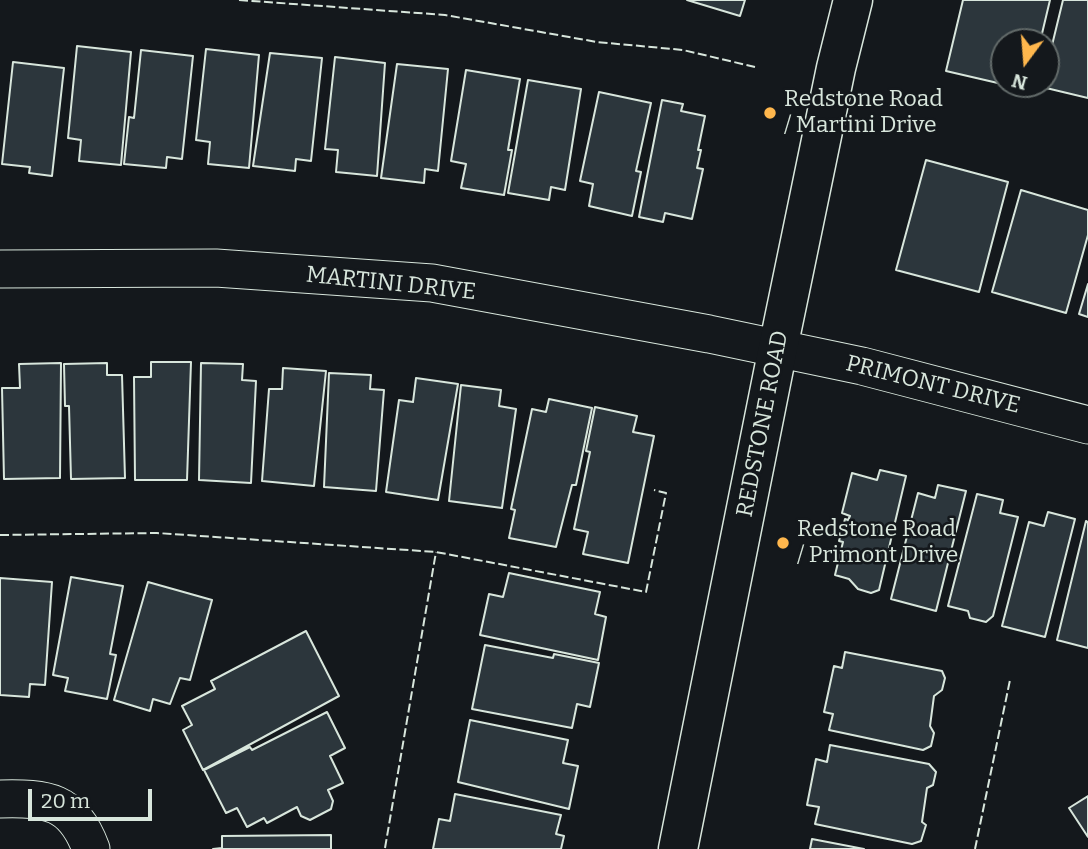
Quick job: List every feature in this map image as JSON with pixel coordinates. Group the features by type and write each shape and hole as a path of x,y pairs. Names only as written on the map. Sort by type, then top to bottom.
{"street":[{"name":"REDSTONE ROAD","path":"678,849 835,68 853,0"},
{"name":"MARTINI DRIVE","path":"0,269 216,268 432,284 778,348"},
{"name":"PRIMONT DRIVE","path":"778,348 862,366 1088,425"},
{"path":"0,799 49,801 68,810 79,824 91,849"}],"building":[{"path":"687,0 745,0 740,16"},
{"path":"963,0 1050,0 1043,28 990,28 990,81 946,71"},
{"path":"1063,0 1088,0 1088,98 1060,91 1060,28 1056,28"},
{"path":"77,46 131,52 121,165 79,161 81,140 68,138"},
{"path":"206,49 259,55 249,168 208,164 210,142 196,140"},
{"path":"141,50 193,56 182,159 167,157 166,168 124,164 129,117 134,118"},
{"path":"270,53 322,58 311,161 296,159 295,171 253,166"},
{"path":"335,57 385,63 377,176 336,172 338,150 325,149"},
{"path":"13,62 64,68 52,176 29,173 30,167 2,164"},
{"path":"397,64 448,69 438,171 425,169 424,183 381,178"},
{"path":"466,70 520,79 508,150 512,150 504,195 461,188 466,164 451,161"},
{"path":"528,80 581,89 565,190 551,187 549,200 508,193"},
{"path":"599,92 651,103 636,171 641,172 632,216 589,206 593,184 580,181"},
{"path":"662,100 683,104 681,111 705,116 697,168 703,169 692,219 665,213 663,222 639,217"},
{"path":"926,160 1008,182 979,292 896,270"},
{"path":"1021,190 1088,210 1088,235 1066,313 992,292"},
{"path":"1088,284 1088,317 1079,314"},
{"path":"151,362 191,362 187,480 135,480 134,377 151,377"},
{"path":"61,363 60,478 4,479 2,388 20,388 19,364"},
{"path":"107,363 107,375 122,375 125,478 71,479 69,406 65,406 64,364"},
{"path":"201,363 243,364 242,380 256,381 251,483 199,480"},
{"path":"283,368 326,371 314,486 262,481 269,389 282,389"},
{"path":"329,373 371,375 370,389 384,390 376,491 324,487"},
{"path":"416,378 458,384 438,500 386,492 399,400 413,402"},
{"path":"461,385 501,390 499,406 516,409 502,508 449,501"},
{"path":"549,399 592,408 576,485 572,485 556,547 509,538 515,510 511,509 532,409 546,412"},
{"path":"595,407 637,416 633,432 654,436 628,563 583,554 588,532 574,529 590,452 586,451"},
{"path":"880,470 906,476 879,590 871,593 858,589 849,579 835,575 843,542 839,541 845,519 848,520 850,516 842,513 852,473 877,480"},
{"path":"938,485 966,491 936,611 891,599 918,493 935,498"},
{"path":"977,494 1003,500 1000,513 1018,517 993,616 986,622 970,618 968,611 948,606"},
{"path":"1048,512 1075,519 1045,637 1002,626 1029,522 1044,526"},
{"path":"1086,521 1088,522 1088,648 1057,640"},
{"path":"509,573 600,592 595,614 606,617 598,660 480,635 489,594 503,597"},
{"path":"71,577 123,586 110,654 116,655 107,699 65,691 68,678 53,675"},
{"path":"0,578 52,582 45,685 30,684 29,697 0,695"},
{"path":"148,582 212,600 190,680 180,678 170,704 153,699 150,711 114,700"},
{"path":"306,631 339,696 203,770 183,730 192,725 182,706 215,689 211,681"},
{"path":"485,645 553,658 554,654 599,663 590,707 577,704 572,728 472,709"},
{"path":"845,652 942,671 945,678 942,690 934,696 930,726 934,733 931,746 923,750 829,730 833,714 824,712 834,666 842,668"},
{"path":"327,712 345,748 330,756 343,783 328,790 333,801 331,809 310,820 301,816 297,807 267,823 264,818 247,827 237,808 226,813 204,770 250,747 252,750"},
{"path":"470,720 568,740 563,763 578,766 569,809 458,782"},
{"path":"830,745 929,764 936,772 933,785 927,788 922,822 926,825 921,841 912,844 815,824 819,807 807,805 816,759 827,762"},
{"path":"455,794 561,815 556,834 564,836 561,849 433,849 439,819 450,821"},
{"path":"1088,796 1088,837 1069,808"},
{"path":"331,835 331,849 213,849 222,848 222,836"},
{"path":"812,839 864,849 810,849"}],"fence":[{"path":"239,0 445,15 597,42 683,50 755,67"},
{"path":"0,535 157,533 436,552 646,592 666,493 654,490"},
{"path":"385,848 436,552"},
{"path":"975,849 1010,680"}],"place":[{"name":"Redstone Road / Martini Drive","path":"770,113"},
{"name":"Redstone Road / Primont Drive","path":"783,543"}]}
